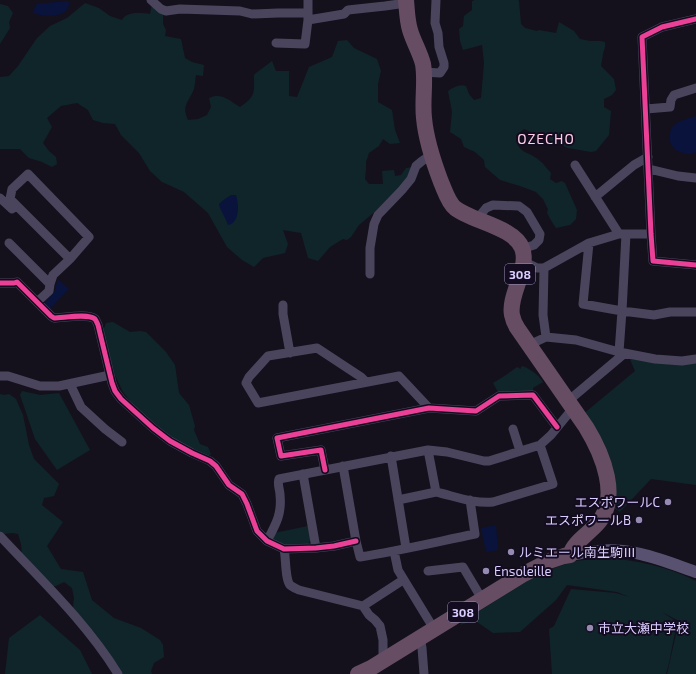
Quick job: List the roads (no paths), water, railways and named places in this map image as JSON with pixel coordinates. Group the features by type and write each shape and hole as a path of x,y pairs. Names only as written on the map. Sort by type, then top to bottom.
{"highway":[{"name":"308","path":"358,674 371,668 535,568 549,561 570,555 580,539 600,521 606,508 609,494 606,474 598,449 586,427 514,324 511,311 523,255 518,241 513,236 461,212 451,204 446,194 431,155 424,118 424,72 421,59 408,26 406,1"}],"street":[{"path":"151,0 161,9 166,11 180,9 240,11 252,14 278,13 308,17 344,14 348,10 385,6 406,1"},
{"path":"276,43 305,44 308,0"},
{"path":"424,72 440,73 444,67 438,47 438,34 435,23 436,0"},
{"path":"696,19 662,27 642,37 653,261 696,266"},
{"path":"646,109 670,107 671,100 674,95 696,88"},
{"path":"370,274 370,248 374,224 378,215 411,179 416,166 431,155"},
{"path":"595,197 634,165 648,157"},
{"path":"267,541 277,523 280,510 280,493 277,484 279,479 428,450 447,452 489,461 540,445 557,428 571,405 622,353 622,234 595,197 575,165"},
{"path":"648,169 678,176 696,178"},
{"path":"37,302 48,291 54,275 70,259 89,237 28,174 12,189 10,199 70,259"},
{"path":"0,198 14,211 21,210"},
{"path":"477,219 486,208 493,205 519,206 527,212 540,234 539,240 523,255 537,268 544,268 589,243 622,234 651,234"},
{"path":"9,242 50,284"},
{"path":"589,243 583,304 654,315 670,312 696,312"},
{"path":"544,268 543,315 546,337"},
{"path":"0,283 17,282 54,318 85,316 96,320 112,383 121,400 152,428 170,441 210,461 216,466 229,485 242,494 257,532 267,541 284,549 316,548 356,541"},
{"path":"283,306 290,353"},
{"path":"529,345 546,337 576,340 622,353 655,359 682,361 696,359"},
{"path":"366,382 361,377 317,348 268,356 249,377 246,383 258,403 399,376 429,408"},
{"path":"0,376 8,376 40,386 59,386 110,375"},
{"path":"70,384 80,407 122,442"},
{"path":"325,470 322,450 281,456 277,438 429,408 476,411 499,396 532,395 557,428"},
{"path":"513,429 520,451"},
{"path":"398,500 436,492 486,503 553,484 540,445"},
{"path":"428,450 436,492"},
{"path":"391,456 406,548"},
{"path":"343,466 360,557 475,534 470,500"},
{"path":"303,474 316,548"},
{"path":"0,536 80,622 118,674"},
{"path":"284,549 287,578 290,585 299,590 363,606 369,615 380,626 383,640 383,660"},
{"path":"570,555 598,550 617,550 649,556 696,572"},
{"path":"394,551 398,570 434,629"},
{"path":"428,572 463,567 482,599"},
{"path":"363,606 404,580"},
{"path":"420,638 424,674"}],"place":[{"name":"エスポワールC","path":"668,502"},
{"name":"エスポワールB","path":"639,520"},
{"name":"ルミエール南生駒Ⅲ","path":"511,552"},
{"name":"Ensoleille","path":"486,571"},
{"name":"市立大瀬中学校","path":"590,628"}],"district":[{"name":"OZECHO","path":"546,138"}]}
